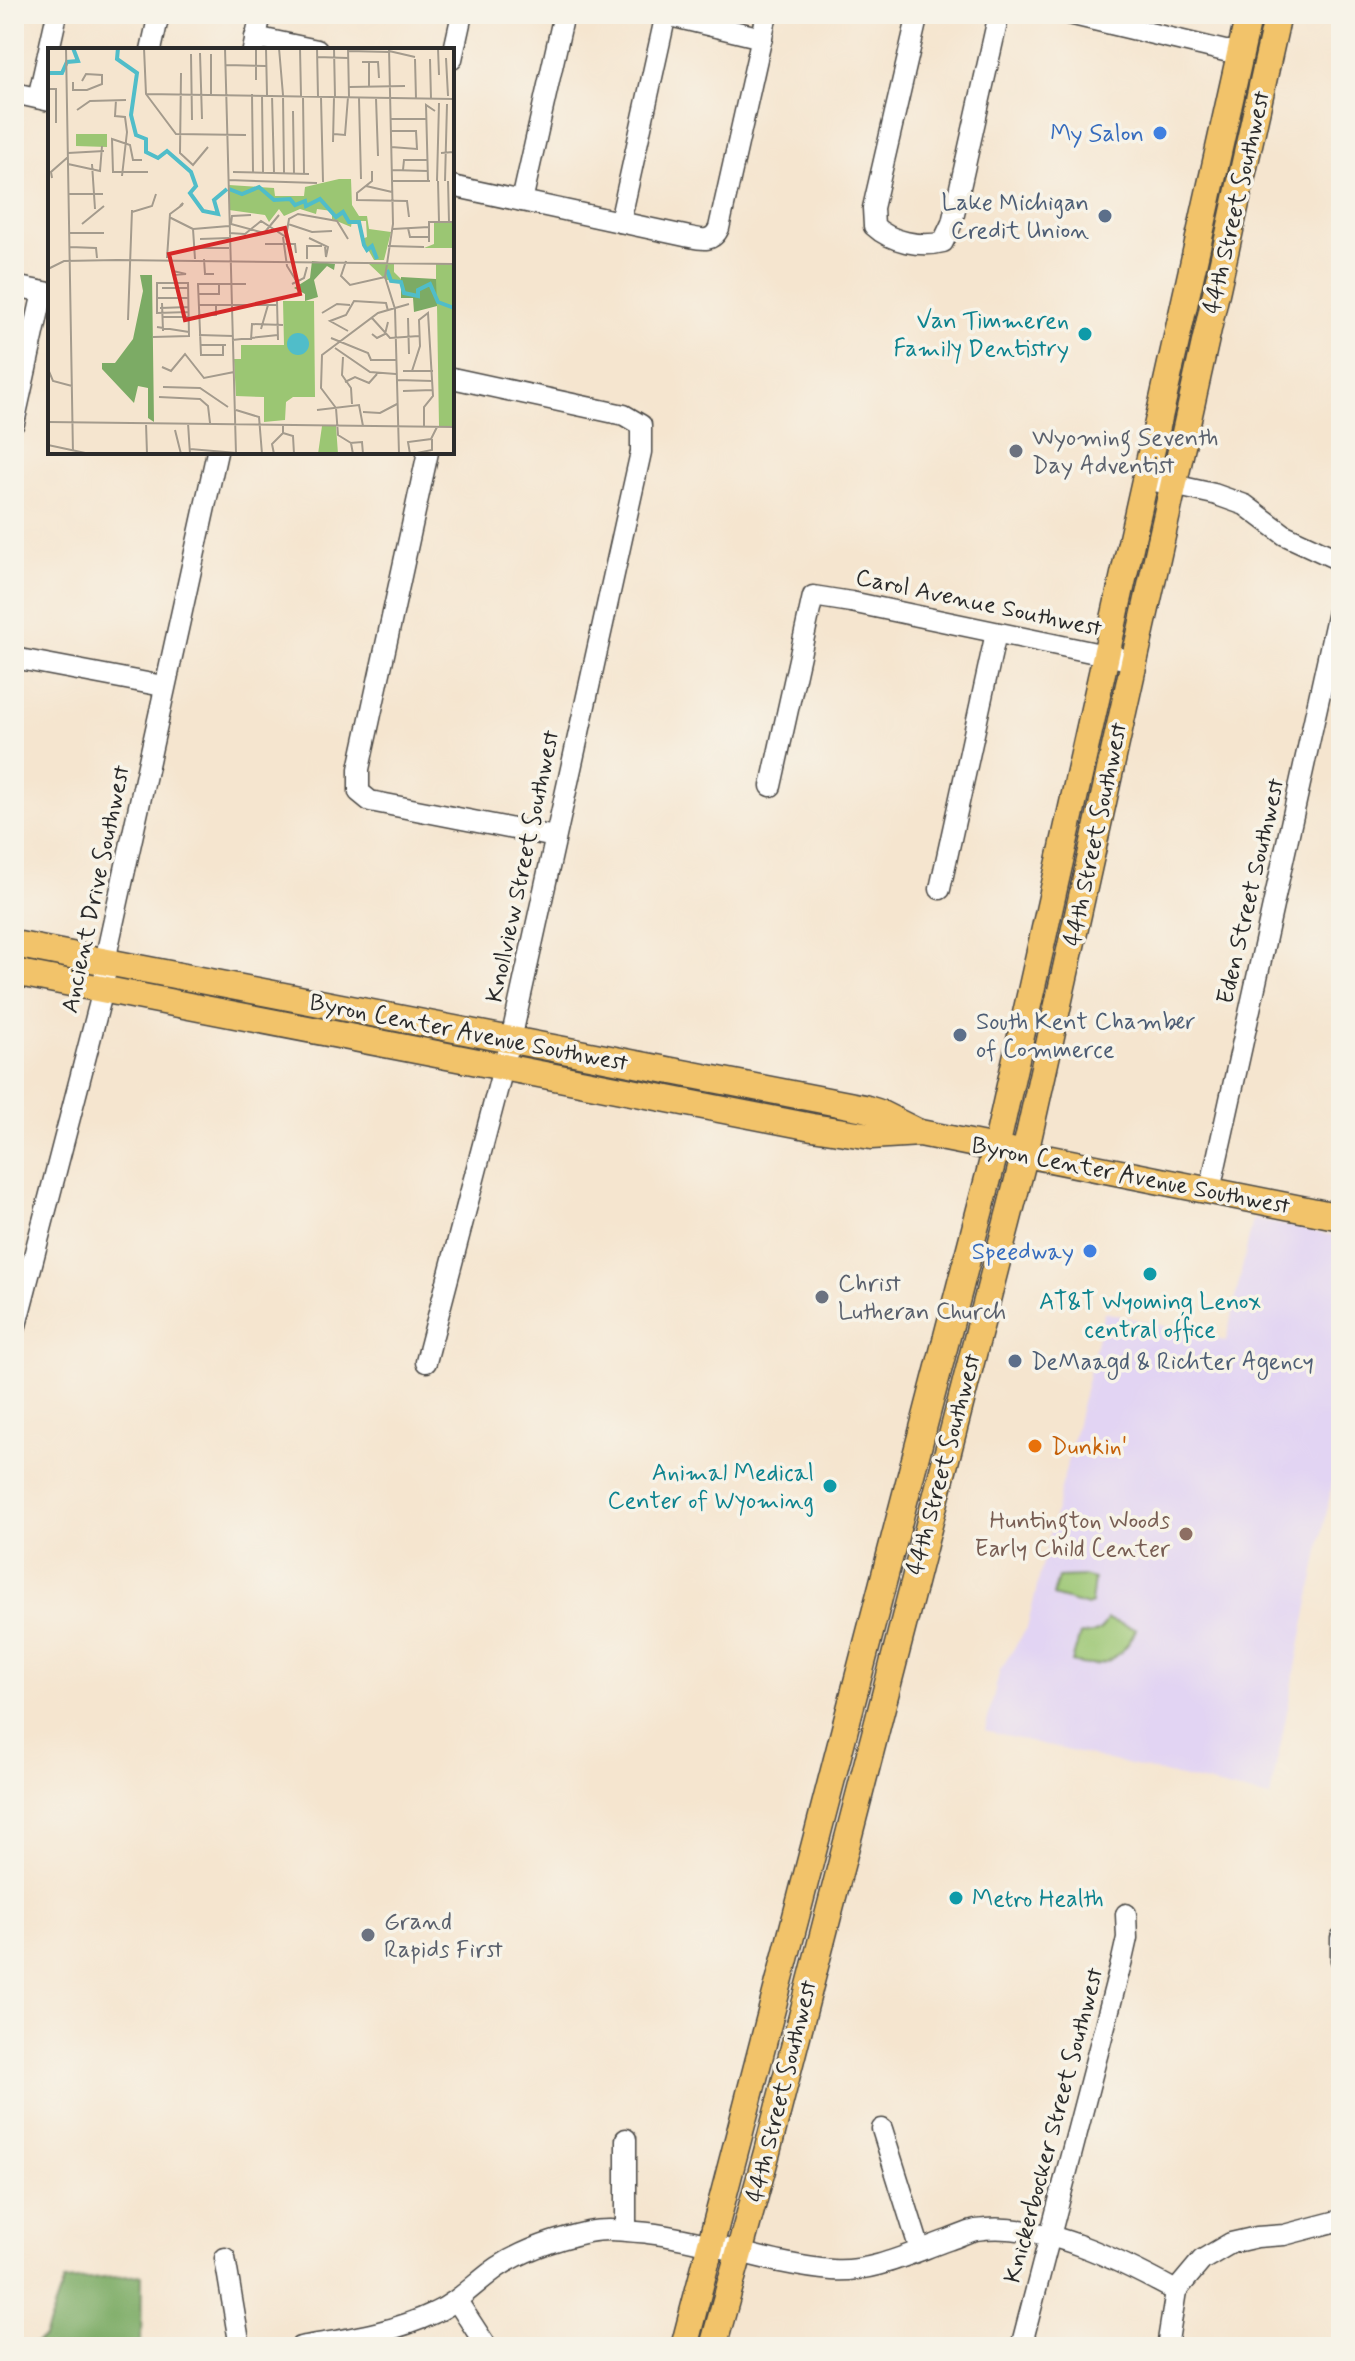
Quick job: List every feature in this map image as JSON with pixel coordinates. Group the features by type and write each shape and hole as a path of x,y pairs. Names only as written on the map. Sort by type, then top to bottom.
{"main road":[{"name":"44th Street Southwest","path":"684,2347 996,1148 1249,14"},
{"name":"44th Street Southwest","path":"713,2347 1025,1153 1278,14"},
{"path":"1240,51 1267,65"},
{"path":"1183,316 1207,332"},
{"name":"Byron Center Avenue Southwest","path":"14,944 864,1108 920,1133"},
{"name":"Byron Center Avenue Southwest","path":"14,972 865,1136 920,1133 1341,1217"},
{"path":"802,1897 816,1915 820,1939"}],"street":[{"path":"52,48 57,14"},
{"path":"151,48 159,14"},
{"path":"261,14 254,44 296,48"},
{"path":"454,50 462,14"},
{"path":"522,201 564,14"},
{"path":"454,186 685,236 712,238 719,228 767,14"},
{"path":"918,14 873,208 874,226 883,235 929,246 943,242 952,223 999,14"},
{"path":"1069,14 1225,51 1240,51"},
{"path":"620,222 666,15 762,38"},
{"path":"14,93 44,100 48,74"},
{"path":"14,286 47,292 14,423"},
{"name":"Knollview Street Southwest","path":"426,1362 510,1040 641,452 641,425 624,415 454,378"},
{"name":"Ancient Drive Southwest","path":"14,1333 23,1263 103,990 105,961 163,686 217,454"},
{"path":"428,454 359,769 359,792 370,801 555,837"},
{"path":"1146,479 1214,494 1245,505 1285,535 1341,561"},
{"name":"Carol Avenue Southwest","path":"771,786 813,596 1134,661"},
{"name":"Eden Street Southwest","path":"1210,1190 1340,603"},
{"path":"940,889 996,633"},
{"path":"14,658 163,686"},
{"name":"Knickerbocker Street Southwest","path":"1021,2347 1122,1960 1127,1938 1126,1914"},
{"path":"1341,1938 1341,1960"},
{"path":"882,2129 920,2250"},
{"path":"626,2139 626,2230"},
{"path":"1167,2347 1176,2291 1202,2260 1231,2243 1284,2235 1341,2220"},
{"path":"300,2347 380,2333 434,2313 457,2301 499,2267 546,2244 592,2231 626,2230 680,2237 835,2271 871,2267 976,2230 1004,2230 1084,2248 1132,2267 1176,2291"},
{"path":"225,2258 240,2347"},
{"path":"457,2301 487,2347"}],"shaded area":[{"name":"Huntington Woods Early Child Center","path":"1253,1219 1341,1237 1341,1315 1333,1356 1341,1359 1341,1440 1270,1798 985,1731 1000,1670 1027,1628 1104,1312 1226,1341"}],"green space":[{"path":"1058,1577 1094,1579 1091,1604 1087,1606 1053,1596"},
{"path":"1107,1619 1136,1629 1125,1647 1102,1663 1083,1665 1072,1662 1080,1634 1096,1632"},
{"path":"142,2275 141,2347 28,2347 44,2337 64,2281"}],"place":[{"name":"My Salon","path":"1160,133"},
{"name":"Lake Michigan Credit Union","path":"1105,216"},
{"name":"Van Timmeren Family Dentistry","path":"1085,334"},
{"name":"Wyoming Seventh Day Adventist","path":"1016,451"},
{"name":"South Kent Chamber of Commerce","path":"960,1035"},
{"name":"Speedway","path":"1090,1251"},
{"name":"AT&T Wyoming Lenox central office","path":"1150,1274"},
{"name":"Christ Lutheran Church","path":"822,1297"},
{"name":"DeMaagd & Richter Agency","path":"1015,1361"},
{"name":"Dunkin'","path":"1035,1446"},
{"name":"Animal Medical Center of Wyoming","path":"830,1486"},
{"name":"Huntington Woods Early Child Center","path":"1186,1534"},
{"name":"Metro Health","path":"956,1898"},
{"name":"Grand Rapids First","path":"368,1935"}]}
